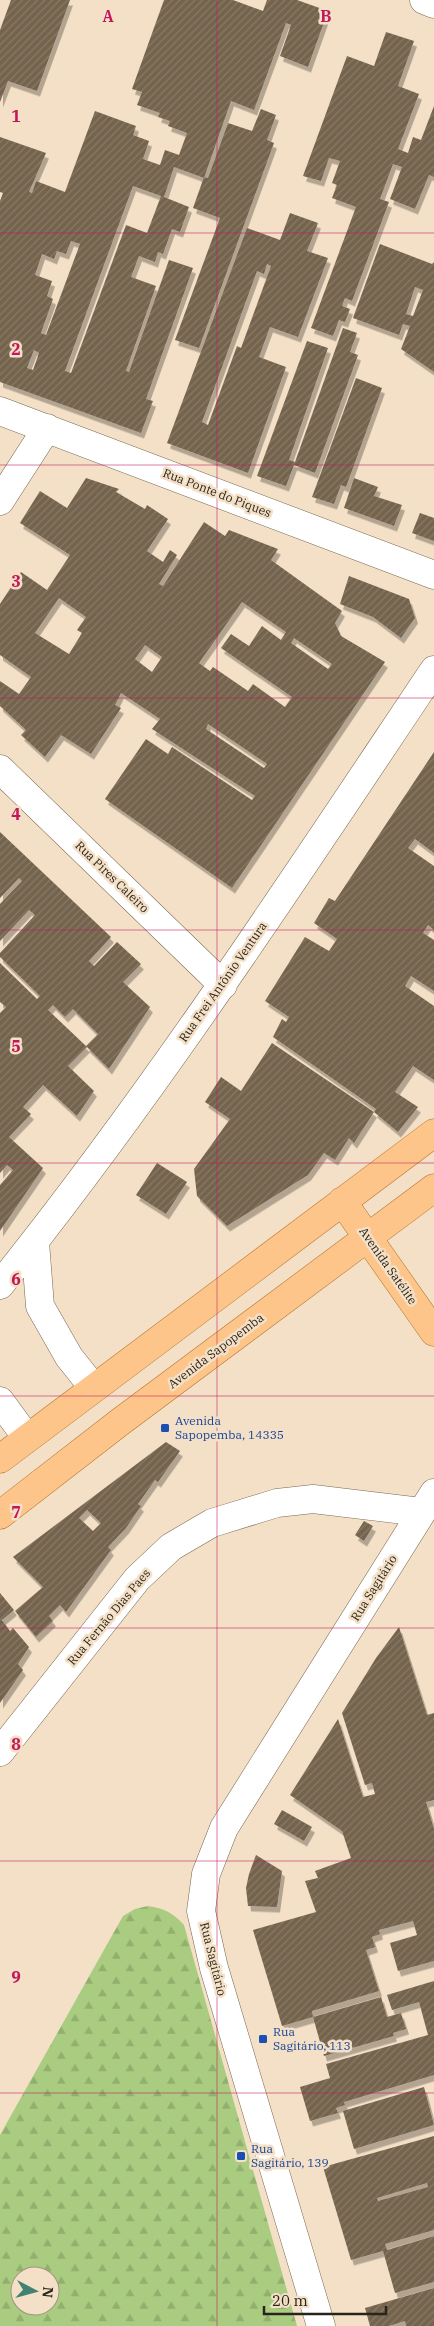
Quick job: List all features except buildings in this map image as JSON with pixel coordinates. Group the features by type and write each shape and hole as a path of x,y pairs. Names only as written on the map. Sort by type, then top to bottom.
{"main road":[{"path":"0,1459 93,1387 434,1133"},
{"name":"Avenida Sapopemba","path":"0,1515 120,1422 434,1188"},
{"name":"Avenida Satélite","path":"342,1201 434,1332"}],"street":[{"path":"424,0 434,4"},
{"name":"Rua Ponte do Piques","path":"0,411 434,575"},
{"path":"0,501 47,428"},
{"name":"Rua Frei Antônio Ventura","path":"0,1285 35,1242 223,985 434,670"},
{"name":"Rua Pires Caleiro","path":"0,769 223,985"},
{"path":"35,1242 40,1306 69,1357 93,1387"},
{"path":"0,1401 26,1438"},
{"name":"Rua Fernão Dias Paes","path":"0,1752 137,1579 171,1547 212,1523 277,1503 313,1499 427,1502"},
{"name":"Rua Sagitário","path":"321,2326 214,1968 201,1911 206,1874 224,1828 427,1502"}],"green space":[{"path":"148,1906 159,1908 172,1914 184,1925 297,2326 0,2326 0,2135 123,1916 135,1909"}],"place":[{"name":"Avenida Sapopemba, 14335","path":"165,1428"},
{"name":"Rua Sagitário, 113","path":"263,2039"},
{"name":"Rua Sagitário, 139","path":"241,2156"}]}
